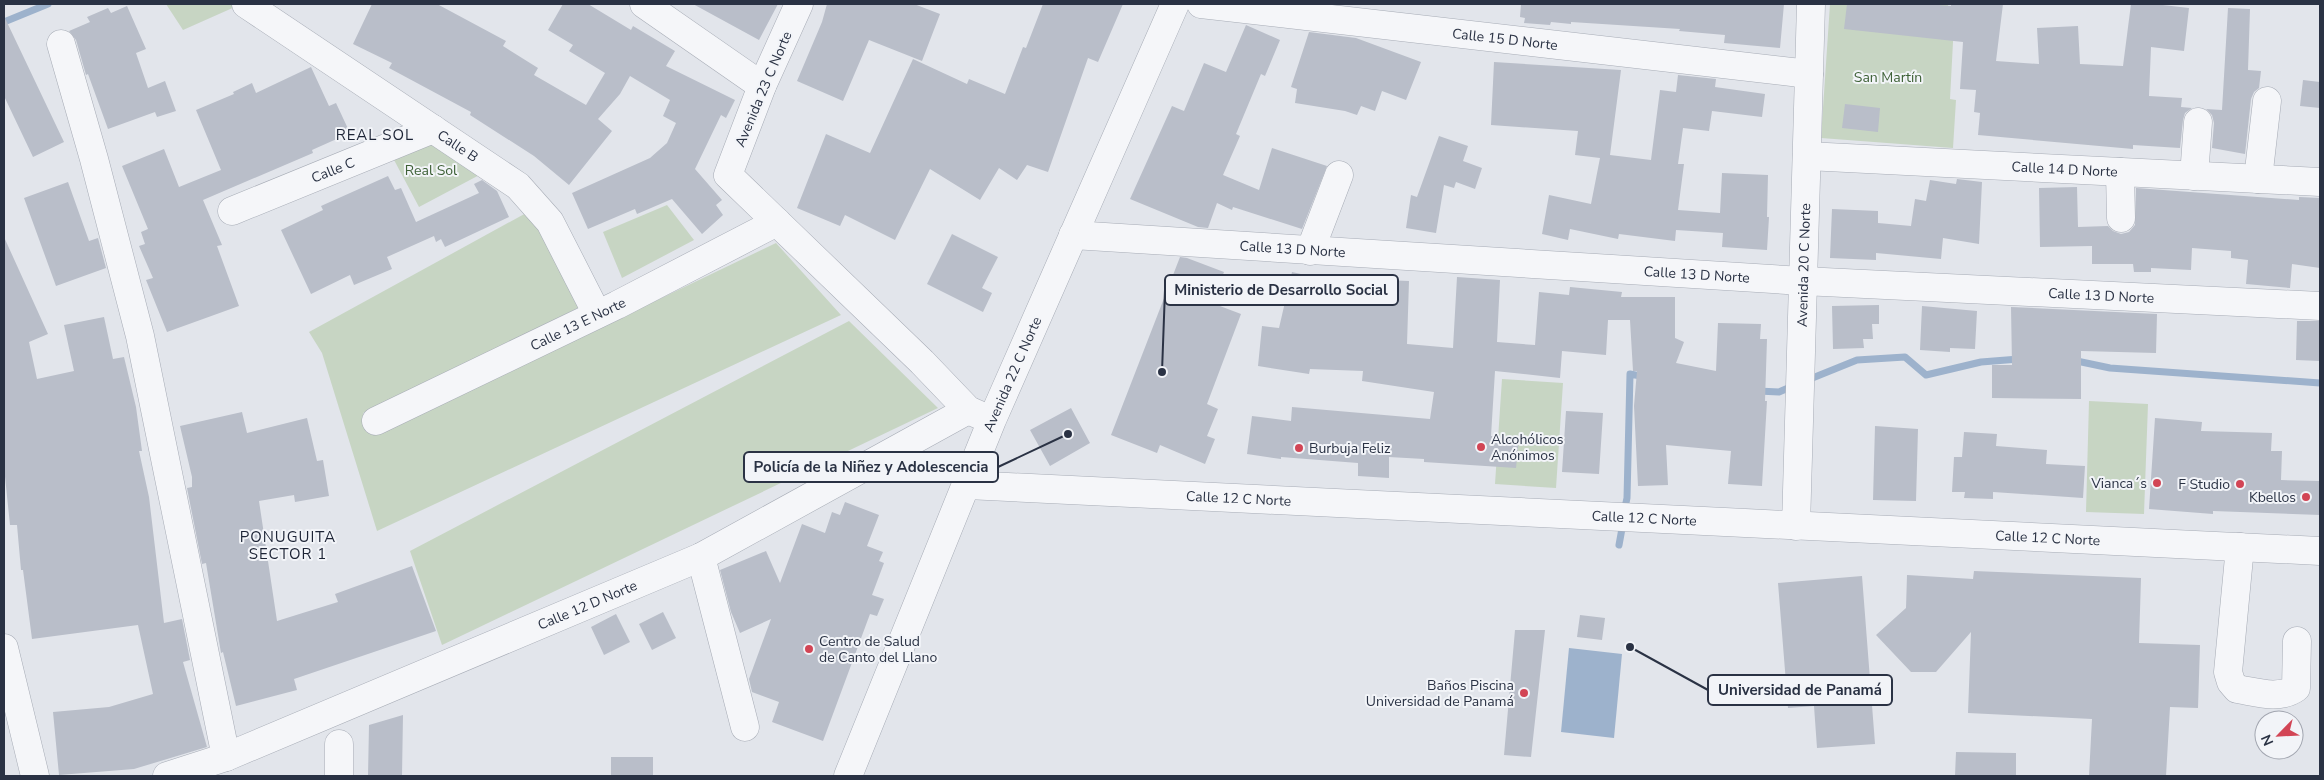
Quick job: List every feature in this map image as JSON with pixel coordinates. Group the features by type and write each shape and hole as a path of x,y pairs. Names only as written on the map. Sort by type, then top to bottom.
{"street":[{"name":"Calle B","path":"246,4 518,186 550,222 597,314"},
{"path":"644,4 762,86"},
{"name":"Avenida 23 C Norte","path":"777,222 728,175 762,86 799,4"},
{"name":"Avenida 22 C Norte","path":"848,776 967,485 980,415 1073,235 1175,4"},
{"name":"Calle 15 D Norte","path":"1201,4 1809,74"},
{"name":"Avenida 20 C Norte","path":"1796,526 1811,4"},
{"path":"61,44 94,158 140,336 226,756"},
{"path":"2258,179 2267,102"},
{"path":"2194,176 2198,122"},
{"name":"Calle C","path":"232,210 433,129"},
{"name":"Calle 14 D Norte","path":"1807,156 2320,182"},
{"path":"2120,172 2121,218"},
{"path":"1310,251 1339,175"},
{"path":"777,222 922,362 980,415"},
{"name":"Calle 13 E Norte","path":"376,421 597,314 777,222"},
{"name":"Calle 13 D Norte","path":"1073,235 1803,281 2320,306"},
{"name":"Calle 12 D Norte","path":"167,776 226,756 701,558 980,415"},
{"name":"Calle 12 C Norte","path":"967,485 2320,550"},
{"path":"2240,547 2228,672 2231,682 2237,689 2279,695 2288,693 2296,688 2297,641"},
{"path":"701,558 745,727"},
{"path":"4,648 35,776"},
{"path":"339,744 339,776"}],"green space":[{"path":"166,4 235,4 237,6 183,30"},
{"name":"San Martín","path":"1830,4 1948,4 1947,23 1954,23 1950,99 1956,100 1953,148 1821,138"},
{"name":"Real Sol","path":"437,137 485,172 419,207 393,158"},
{"path":"667,205 694,240 622,278 603,232"},
{"path":"528,212 544,227 582,306 363,413 376,435 776,243 841,315 377,531 322,353 309,332"},
{"path":"849,321 938,408 442,645 410,551"},
{"path":"1502,379 1563,383 1556,488 1495,484"},
{"path":"2089,401 2148,404 2144,514 2086,512"}],"water":[{"path":"1569,648 1622,654 1614,738 1561,732"}],"building":[{"path":"372,4 437,4 506,41 503,46 538,68 534,75 586,105 605,73 569,51 573,45 548,30 563,4 588,4 631,30 633,26 675,51 666,66 735,100 726,118 721,115 695,169 722,200 716,205 723,215 702,234 672,199 637,214 635,209 588,229 572,193 650,158 667,143 676,123 663,116 670,100 630,76 620,94 598,119 612,131 569,185 534,156 470,115 471,112 389,68 392,63 353,44"},
{"path":"693,4 778,4 759,40"},
{"path":"827,4 914,4 940,14 922,61 869,40 843,101 797,81 822,22"},
{"path":"1043,4 1123,4 1098,62 1088,58 1048,172 1027,165 1017,180 999,168 980,200 930,169 895,240 845,215 840,226 797,208 826,134 870,153 913,59 967,84 969,79 1005,94 1023,47 1026,48"},
{"path":"1521,4 1784,4 1780,48 1724,43 1725,35 1679,31 1680,29 1571,22 1571,24 1551,22 1550,25 1524,23 1525,18 1520,17"},
{"path":"1847,4 1926,4 1951,6 1951,4 2003,4 1996,61 2039,64 2037,28 2078,26 2080,64 2123,66 2131,4 2154,4 2189,8 2184,51 2151,47 2149,96 2182,98 2181,107 2192,108 2185,113 2180,148 2133,145 2133,149 1978,135 1980,113 1974,112 1976,90 1960,89 1963,42 1844,29"},
{"path":"127,6 146,49 136,53 148,88 165,81 176,111 157,117 155,112 108,129 88,74 86,75 76,40 69,31 90,22 87,17 108,8 111,13"},
{"path":"2228,8 2250,9 2248,70 2261,71 2259,88 2254,92 2251,99 2245,154 2212,148 2214,123 2212,115 2206,109 2222,110"},
{"path":"4,16 64,142 33,157 4,96"},
{"path":"1246,25 1280,40 1265,76 1261,74 1236,134 1240,136 1223,175 1259,190 1272,148 1327,166 1302,229 1233,207 1232,210 1217,203 1208,228 1198,227 1130,199 1172,106 1184,111 1204,63 1226,72"},
{"path":"1309,32 1356,38 1421,62 1406,100 1382,91 1375,111 1361,106 1357,115 1345,111 1295,103 1297,89 1291,87"},
{"path":"1494,62 1621,70 1610,155 1651,160 1660,90 1676,92 1678,75 1716,79 1715,87 1765,94 1762,117 1712,111 1709,131 1683,128 1678,164 1684,164 1678,210 1720,213 1722,173 1768,175 1767,217 1769,217 1767,250 1722,247 1723,233 1676,230 1675,241 1619,234 1618,239 1570,229 1568,240 1542,234 1549,195 1591,204 1600,158 1575,155 1578,131 1491,125"},
{"path":"311,67 329,106 336,103 350,133 312,150 313,153 203,200 222,245 217,246 239,306 167,332 146,280 153,278 139,246 145,244 141,232 148,229 122,166 164,149 179,187 221,170 196,110 234,94 233,92 252,83 256,93"},
{"path":"2303,80 2320,82 2320,108 2300,106"},
{"path":"1845,104 1880,108 1878,132 1842,128"},
{"path":"1439,136 1468,146 1463,161 1482,168 1475,189 1456,182 1454,188 1444,185 1436,233 1406,228 1411,195 1417,197"},
{"path":"388,176 395,190 401,188 416,222 479,193 474,184 482,180 497,191 509,217 445,247 441,239 436,242 434,236 387,257 392,269 354,285 350,275 311,294 281,230 323,210 321,206"},
{"path":"1957,179 1982,182 1979,244 1943,238 1941,259 1876,253 1876,260 1830,258 1832,209 1878,211 1878,223 1911,226 1915,199 1926,201 1930,180 1956,184"},
{"path":"68,182 89,241 98,238 106,268 56,286 24,198"},
{"path":"2077,187 2078,227 2108,226 2113,231 2121,234 2129,232 2135,225 2136,188 2299,200 2299,197 2320,198 2320,268 2292,264 2290,288 2246,284 2248,260 2231,258 2231,251 2192,248 2191,270 2151,268 2151,272 2134,272 2133,264 2092,264 2092,246 2040,247 2039,188"},
{"path":"952,234 998,257 982,288 992,293 983,312 927,284"},
{"path":"4,237 48,334 29,342 37,379 74,371 64,325 104,317 113,359 124,357 136,407 142,451 139,451 149,497 164,623 182,619 190,660 183,662 207,747 134,769 59,775 53,712 109,707 153,694 138,625 32,639 23,570 21,570 17,525 10,525 4,467"},
{"path":"1180,257 1224,272 1212,303 1241,314 1207,404 1218,409 1207,436 1215,439 1205,464 1160,445 1157,453 1111,435"},
{"path":"1292,272 1358,287 1358,279 1409,281 1407,344 1453,348 1457,277 1500,280 1497,342 1535,345 1539,292 1569,295 1570,287 1622,292 1621,297 1675,297 1675,338 1684,342 1676,363 1716,371 1718,323 1761,324 1760,339 1767,339 1765,401 1767,401 1762,486 1728,484 1731,451 1666,445 1668,485 1638,486 1634,406 1637,371 1633,371 1630,320 1608,320 1606,355 1562,351 1560,378 1495,371 1491,436 1519,439 1516,468 1424,462 1424,459 1389,457 1389,478 1358,476 1358,463 1281,457 1281,459 1247,454 1252,416 1291,421 1292,407 1430,419 1434,392 1362,381 1363,371 1310,369 1309,374 1258,366 1262,326 1279,328"},
{"path":"1879,305 1879,324 1872,324 1873,339 1863,339 1864,348 1833,349 1832,306"},
{"path":"1922,306 1977,311 1975,349 1950,348 1950,352 1920,350"},
{"path":"2011,307 2157,314 2156,353 2081,351 2081,399 1992,398 1992,365 2012,365"},
{"path":"2297,321 2320,321 2320,361 2296,360"},
{"path":"1071,408 1090,443 1050,466 1030,430"},
{"path":"1566,411 1603,413 1599,474 1562,472"},
{"path":"242,412 247,433 307,418 317,461 323,460 329,496 295,502 294,495 259,501 277,621 338,602 335,594 412,566 436,631 294,679 297,690 236,706 223,652 221,653 206,563 202,564 187,488 192,487 192,477 180,426"},
{"path":"2155,418 2202,422 2201,431 2272,433 2271,451 2282,451 2281,480 2320,481 2320,515 2213,511 2213,514 2149,509"},
{"path":"1875,426 1918,429 1916,501 1873,500"},
{"path":"1964,432 1997,434 1996,446 2047,450 2046,464 2085,466 2083,498 1993,492 1993,499 1964,498 1965,492 1952,492 1954,457 1962,457"},
{"name":"Centro de Salud de Canto del Llano","path":"845,502 879,515 867,546 883,552 879,561 884,563 872,595 884,599 877,616 870,614 823,741 772,722 779,702 752,692 749,679 771,619 740,633 731,612 720,570 766,551 780,583 802,524 825,533 832,512 840,515"},
{"path":"1974,571 2141,578 2139,643 2200,645 2198,708 2170,707 2166,776 2089,776 2092,719 1968,713 1971,632 1936,672 1911,672 1876,635 1906,608 1907,575 1973,579"},
{"path":"1862,576 1875,744 1817,748 1814,706 1788,708 1778,583"},
{"path":"663,612 676,638 652,650 639,624"},
{"path":"616,614 630,642 604,655 591,627"},
{"path":"1580,615 1605,618 1602,640 1577,637"},
{"name":"Baños Piscina Universidad de Panamá","path":"1515,630 1545,630 1531,757 1504,755"},
{"path":"403,715 402,776 368,776 369,725"},
{"path":"1956,752 2016,753 2016,776 1955,776"},
{"path":"611,757 653,757 653,776 611,776"}],"waterway":[{"path":"4,22 48,4"},
{"path":"1805,381 1857,360 1905,357 1926,375 1981,362 2019,359"},
{"path":"2072,360 2110,368 2320,383"},
{"path":"1624,512 1627,498 1630,374 1646,377"},
{"path":"1758,391 1779,392 1793,386"},
{"path":"1619,545 1623,523"}],"place":[{"name":"Ministerio de Desarrollo Social","path":"1162,372"},
{"name":"Policía de la Niñez y Adolescencia","path":"1068,434"},
{"name":"Alcohólicos Anónimos","path":"1481,447"},
{"name":"Burbuja Feliz","path":"1299,448"},
{"name":"Vianca´s","path":"2157,483"},
{"name":"F Studio","path":"2240,484"},
{"name":"Kbellos","path":"2306,497"},
{"name":"Universidad de Panamá","path":"1630,647"},
{"name":"Centro de Salud de Canto del Llano","path":"809,649"},
{"name":"Baños Piscina Universidad de Panamá","path":"1524,693"}],"district":[{"name":"REAL SOL","path":"375,135"},
{"name":"PONUGUITA SECTOR 1","path":"288,546"}]}
